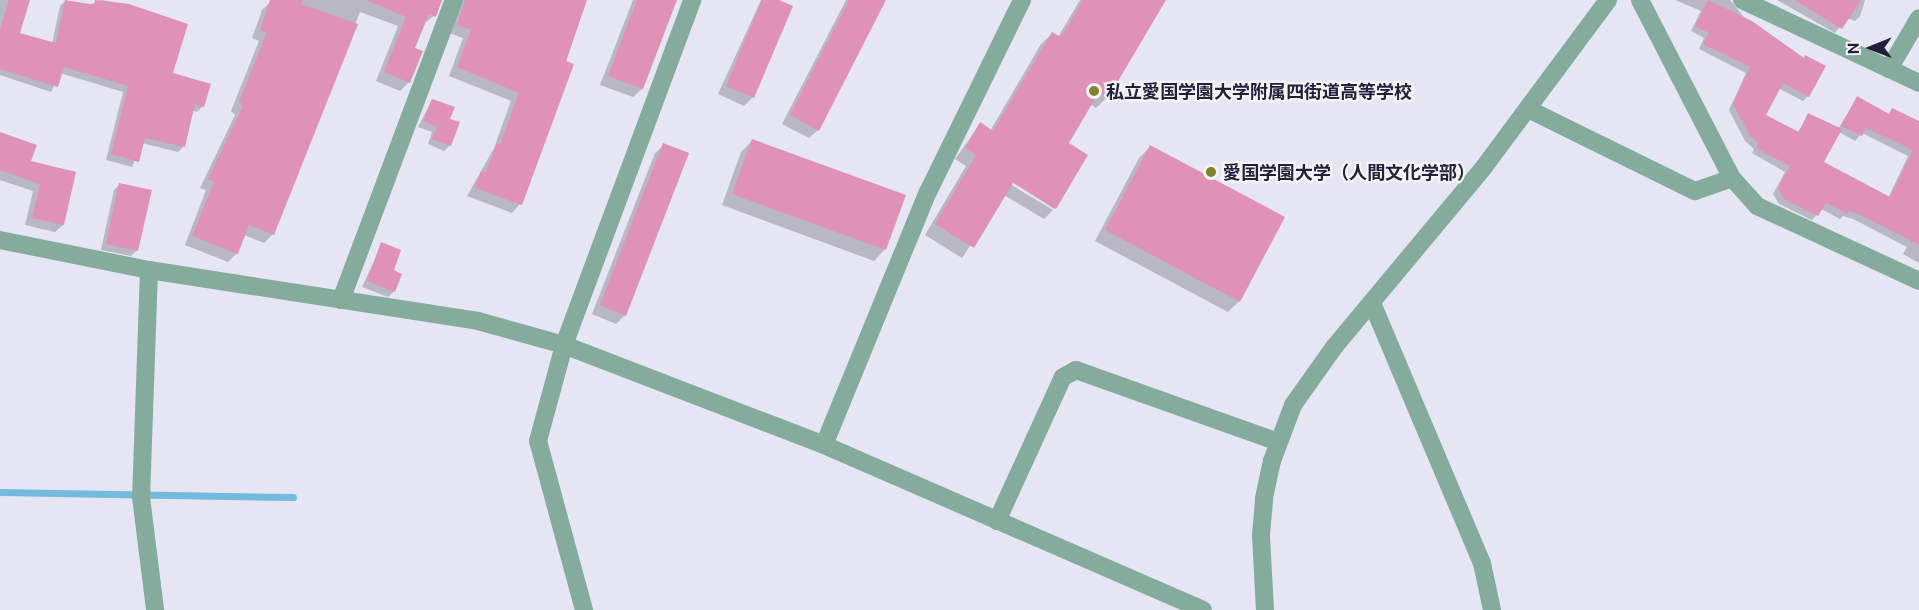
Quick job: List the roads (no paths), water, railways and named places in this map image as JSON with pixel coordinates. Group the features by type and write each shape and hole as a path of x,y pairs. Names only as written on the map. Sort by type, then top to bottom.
{"street":[{"path":"341,300 454,0"},
{"path":"584,610 538,441 564,345 692,0"},
{"path":"824,445 928,192 1022,0"},
{"path":"1264,610 1263,507 1278,442 1309,380 1528,109 1608,0"},
{"path":"1640,0 1732,178 1757,206 1919,281"},
{"path":"1742,0 1919,83"},
{"path":"1889,69 1919,18"},
{"path":"1528,109 1695,191 1732,178"},
{"path":"0,240 149,270 478,321 564,345 824,445 1203,610"},
{"path":"149,270 141,497 155,610"},
{"path":"1372,303 1482,563 1492,610"},
{"path":"997,521 1063,377 1076,370 1278,442"}],"waterway":[{"path":"0,492 293,497"}],"place":[{"name":"私立愛国学園大学附属四街道高等学校","path":"1094,91"},
{"name":"愛国学園大学（人間文化学部）","path":"1211,172"}]}
